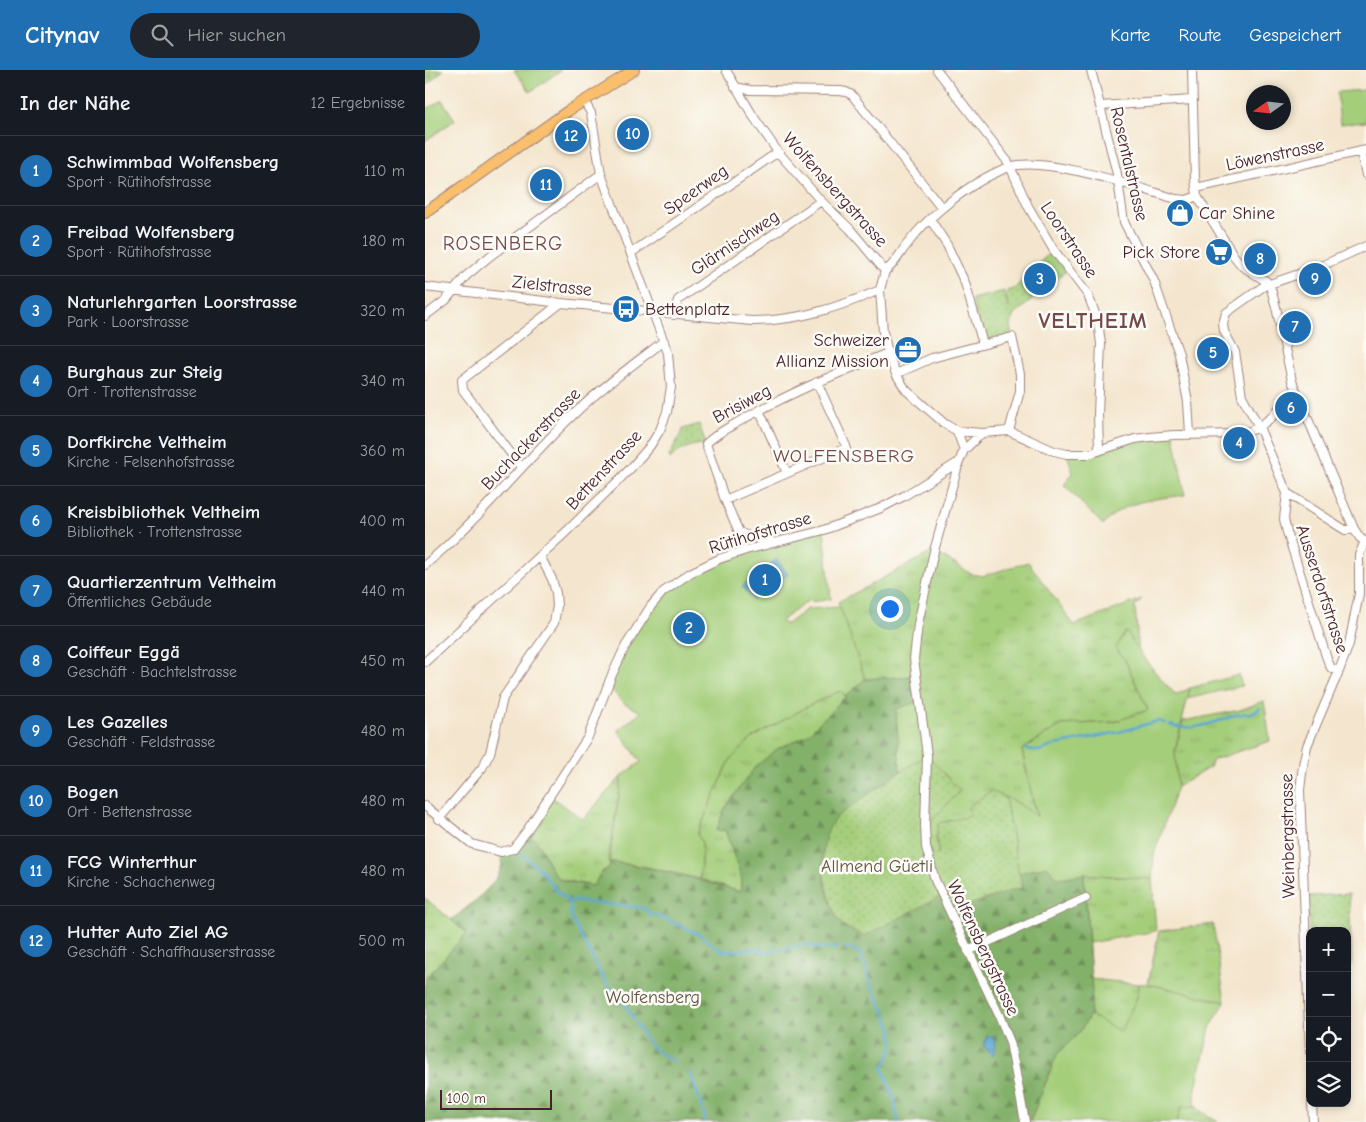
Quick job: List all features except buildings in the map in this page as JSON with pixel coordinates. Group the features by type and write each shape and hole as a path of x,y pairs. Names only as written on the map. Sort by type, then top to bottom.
{"main road":[{"path":"425,213 584,101 634,70"}],"street":[{"name":"Wolfensbergstrasse","path":"726,70 735,87 778,152 885,271 881,290 883,332 896,374 906,390 933,414 957,431"},
{"name":"Loorstrasse","path":"937,70 1008,162 1028,206 1053,250 1088,295 1098,321 1101,344 1098,414 1099,451"},
{"name":"Rosentalstrasse","path":"1091,70 1118,182 1124,222 1154,281 1179,354 1187,393 1190,434"},
{"path":"1192,70 1196,192 1234,256 1242,266 1269,284 1277,308 1288,367 1295,389 1354,529 1360,538 1366,542"},
{"path":"735,87 750,90 840,91 852,95 942,208"},
{"path":"1100,106 1192,100"},
{"name":"Bettenstrasse","path":"425,662 567,532 631,468 650,446 660,430 667,412 671,387 670,363 654,312 601,174 591,113 584,101"},
{"name":"Löwenstrasse","path":"1196,192 1363,151 1366,175"},
{"name":"Speerweg","path":"631,253 778,152"},
{"path":"885,271 891,267 908,242 942,208 963,193 1010,167 1042,165 1070,169 1176,199 1187,200 1196,192"},
{"path":"425,316 447,300 466,276 489,256 601,174"},
{"name":"Glärnischweg","path":"675,315 678,300 821,201"},
{"path":"931,219 947,245 965,283 983,344"},
{"path":"1269,284 1319,267 1366,246"},
{"name":"Ausserdorfstrasse","path":"1269,284 1232,307 1226,313 1223,331 1235,352 1242,396 1259,427 1287,493 1284,519 1287,532 1327,660 1331,668 1339,671"},
{"name":"Zielstrasse","path":"425,287 675,315 752,321 775,321 804,316 833,308 881,290"},
{"path":"521,467 463,390 462,380 561,303"},
{"path":"896,374 932,358 1012,337 1020,374 1020,391 1009,431"},
{"name":"Buchackerstrasse","path":"425,565 475,518 521,467 575,412 664,341"},
{"name":"Brisiweg","path":"775,542 751,537 739,532 725,500 706,444 713,436 759,410 817,382 888,353"},
{"path":"725,500 845,448 846,446 817,382"},
{"path":"981,433 964,450 957,431 981,433 1009,431 1054,451 1067,454 1089,454 1143,438 1190,434 1243,434 1259,427 1279,410 1295,389"},
{"path":"759,410 787,473"},
{"name":"Wolfensbergstrasse","path":"964,450 934,551 918,624 915,659 927,755 925,826 928,860 942,896 1010,1042 1025,1122"},
{"name":"Rütihofstrasse","path":"439,819 472,844 501,852 513,849 527,832 588,738 611,677 625,647 651,606 663,592 690,573 719,559 823,530 881,508 959,462"},
{"path":"1287,493 1345,530 1354,529"},
{"name":"Weinbergstrasse","path":"1309,1017 1300,790 1307,746 1349,644 1359,594 1359,555 1366,542"},
{"path":"425,806 439,819 482,768 490,753 503,698 554,623 557,606 556,593 552,579 540,556"},
{"path":"969,951 1086,898"},
{"path":"1312,1107 1313,1122"}],"green space":[{"path":"425,70 443,70 425,87"},
{"path":"514,70 561,70 530,92"},
{"path":"1366,90 1366,122 1340,124 1337,92"},
{"path":"442,100 455,120 425,141 425,110"},
{"path":"1053,249 1068,269 1013,316 1010,326 1012,337 983,344 972,299 1004,291 1009,308 1006,296 1007,291 1014,289"},
{"path":"699,424 706,444 687,448 678,452 670,459 669,456 683,429"},
{"path":"1174,435 1185,495 1140,502 1120,510 1103,525 1064,485 1073,473 1067,454 1089,454 1135,439"},
{"path":"824,530 831,599 811,602 809,600 781,621 787,624 807,609 840,607 865,679 846,696 840,691 812,704 752,738 730,760 697,834 702,843 700,879 609,861 622,776 641,762 618,730 641,712 622,702 608,685 625,647 663,592 719,559"},
{"path":"934,551 971,574 983,576 1028,562 1074,625 1142,599 1135,606 1139,654 1126,631 1116,648 1125,660 1148,710 1114,722 1061,725 1022,750 1037,818 1018,803 991,792 970,816 936,837 939,854 932,855 928,844 927,755 900,772 895,709 916,676 865,679 838,602"},
{"path":"1126,631 1137,649 1176,695 1190,688 1175,750 1177,787 1154,854 1152,879 1084,874 1058,878 1047,866 1019,873 1005,797 1018,803 1037,817 1022,750 1061,725 1114,722 1148,710 1125,660 1116,648"},
{"path":"1239,675 1242,686 1187,699 1190,688"},
{"name":"Wolfensberg","path":"916,676 920,701 896,709 900,772 837,817 830,829 823,850 825,884 834,912 942,896 1022,887 1019,873 1047,866 1058,878 1084,874 1092,991 1090,1015 1080,1032 1057,1055 1030,1121 425,1122 425,979 467,933 451,920 481,895 495,880 502,864 501,852 513,849 526,832 541,848 551,869 564,881 593,886 602,872 610,867 609,861 675,874 740,892 742,880 725,830 716,831 725,808 755,767 777,749 806,736 865,679"},
{"path":"840,691 846,696 806,736 777,749 716,830 725,829 742,880 740,892 700,879 702,843 697,834 730,760 752,738 812,704"},
{"path":"1264,701 1270,741 1213,760 1210,767 1177,787 1175,750 1183,721 1240,710"},
{"name":"Allmend Güetli","path":"927,755 960,791 928,825 928,844 932,855 939,853 936,837 939,823 970,816 968,807 991,791 1005,797 1022,887 949,912 941,896 865,936 843,925 833,909 825,883 823,863 823,852 828,832 838,816"},
{"path":"622,776 609,855 610,867 602,872 593,886 559,879 551,870 539,845 526,832 550,796 583,819"},
{"path":"1084,874 1152,879 1156,931 1089,943"},
{"path":"1349,894 1350,927 1309,927 1308,896"},
{"path":"425,898 467,933 425,979"},
{"path":"1213,924 1225,1002 1148,984 1159,931"},
{"path":"1091,979 1139,984 1138,995 1121,1033 1090,1015"},
{"path":"1139,984 1148,984 1225,1002 1210,1028 1195,1092 1195,1106 1181,1107 1177,1122 1030,1122 1057,1055 1080,1032 1090,1015 1121,1032 1138,995"},
{"path":"1197,1106 1199,1110 1218,1122 1177,1122 1181,1107"}],"water":[{"path":"777,559 788,574 753,600 742,586"},
{"path":"987,1035 994,1038 995,1050 993,1055 984,1047"}],"waterway":[{"path":"1170,725 1187,728 1195,727 1236,715 1256,712 1260,708"},
{"path":"1056,745 1119,732 1158,721 1165,723"},
{"path":"1026,749 1039,751 1053,746"},
{"path":"518,852 541,870 554,888 569,902 576,901 645,908 649,914 699,934 722,951 758,949 765,952 805,944 822,948 838,947"},
{"path":"569,902 571,917"},
{"path":"572,920 606,983 626,1006 634,1019"},
{"path":"845,947 859,952 868,972 867,975 892,1028 893,1048 883,1069 894,1098 898,1122"},
{"path":"636,1023 652,1046 662,1055 676,1062"},
{"path":"690,1072 705,1117 704,1122"}],"place":[{"name":"Bogen","path":"633,134"},
{"name":"Hutter Auto Ziel AG","path":"571,136"},
{"name":"FCG Winterthur","path":"546,185"},
{"name":"Car Shine","path":"1180,213"},
{"name":"Pick Store","path":"1219,252"},
{"name":"Coiffeur Eggä","path":"1260,259"},
{"name":"Naturlehrgarten Loorstrasse","path":"1040,279"},
{"name":"Les Gazelles","path":"1315,279"},
{"name":"Bettenplatz","path":"626,309"},
{"name":"Quartierzentrum Veltheim","path":"1295,327"},
{"name":"Schweizer Allianz Mission","path":"908,350"},
{"name":"Dorfkirche Veltheim","path":"1213,353"},
{"name":"Kreisbibliothek Veltheim","path":"1291,408"},
{"name":"Burghaus zur Steig","path":"1239,443"},
{"name":"Schwimmbad Wolfensberg","path":"765,580"},
{"name":"Freibad Wolfensberg","path":"689,628"}],"district":[{"name":"ROSENBERG","path":"503,243"},
{"name":"VELTHEIM","path":"1093,321"},
{"name":"WOLFENSBERG","path":"844,456"}]}
